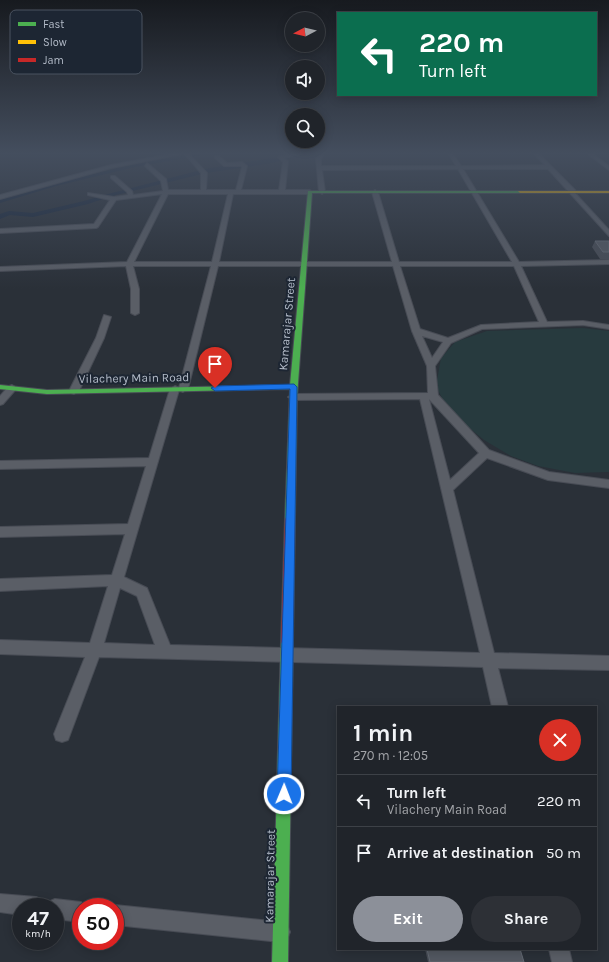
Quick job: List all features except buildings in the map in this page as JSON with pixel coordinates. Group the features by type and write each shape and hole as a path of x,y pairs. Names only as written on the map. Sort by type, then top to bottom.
{"main road":[{"name":"Kamarajar Street","path":"280,962 293,397 309,199"},
{"name":"Vilachery Main Road","path":"0,387 47,392 294,387"}],"street":[{"path":"0,231 96,226 114,199"},
{"path":"136,313 135,289 129,264 162,199"},
{"path":"62,734 95,650 152,462 179,389 232,199"},
{"path":"377,199 416,331 431,366 429,396 447,489 500,706"},
{"path":"480,199 517,264 542,323"},
{"path":"579,199 609,234"},
{"path":"0,269 129,264 517,264 609,262"},
{"path":"74,391 100,338 107,317"},
{"path":"431,366 448,341 481,327 542,323 584,323 609,327"},
{"path":"416,331 448,341"},
{"path":"0,402 12,388"},
{"path":"293,397 429,396 485,454 548,476 609,484"},
{"path":"447,489 485,454"},
{"path":"0,465 152,462"},
{"path":"0,532 132,529"},
{"path":"0,585 116,580 142,592 165,652"},
{"path":"0,647 287,656 609,663"},
{"path":"0,903 12,904"},
{"path":"124,916 280,932"},
{"path":"559,950 562,962"}],"green space":[{"path":"583,328 609,331 609,472 575,473 538,466 511,456 484,440 461,421 445,404 436,386 441,358 455,342 487,331"}],"waterway":[{"path":"0,201 7,199"},
{"path":"0,217 9,213 33,215 98,199"}],"traffic: fast":[{"path":"290,519 293,397 309,199"},
{"path":"0,387 47,392 294,387"},
{"path":"280,962 287,642"}],"traffic: jam":[{"path":"287,642 290,519"}],"route":[{"path":"215,388 294,387 292,412 284,794"}]}
